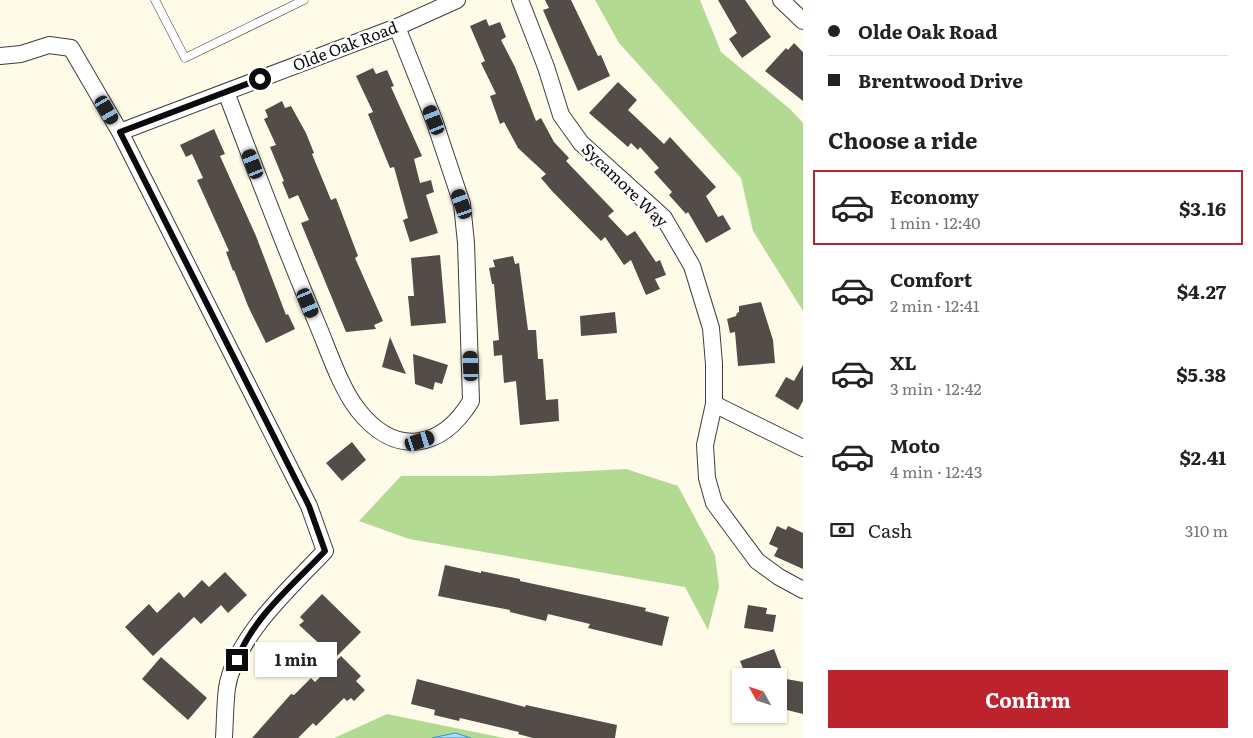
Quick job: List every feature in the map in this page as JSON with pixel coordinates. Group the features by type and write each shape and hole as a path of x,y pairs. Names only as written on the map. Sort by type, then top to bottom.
{"street":[{"name":"Olde Oak Road","path":"120,132 397,27 458,0"},
{"name":"Sycamore Way","path":"520,0 546,67 561,115 581,143 664,218 692,266 711,328 714,364 714,404 705,445 706,478 714,503 757,561 779,577 803,590"},
{"path":"781,0 803,22"},
{"path":"226,92 287,252 337,371 357,408 385,436 402,442 420,441 438,435 460,419 471,401 472,384 466,243 462,204 434,120 397,27"},
{"path":"0,56 21,54 49,45 71,48 120,132 309,506 325,551 263,617 242,648 228,686 224,738"},
{"path":"714,404 803,448"}],"lane":[{"path":"155,0 185,58 301,1"}],"green space":[{"path":"595,0 700,0 721,52 790,109 803,123 803,311 753,231 741,178 619,43"},
{"path":"626,469 678,486 715,555 719,587 708,630 685,587 409,539 359,521 401,476 490,476"},
{"path":"387,714 504,738 334,738"}],"water":[{"path":"455,733 471,738 432,738"}],"building":[{"path":"545,0 571,0 598,56 601,55 610,76 578,91 543,10 549,8"},
{"path":"718,0 745,0 771,37 742,58 729,39 737,33"},
{"path":"486,19 489,26 500,22 506,37 501,40 515,67 536,121 541,118 554,142 569,158 566,161 614,211 608,216 627,236 635,231 656,262 660,260 666,275 655,279 660,289 646,295 631,260 624,265 605,237 601,241 552,191 541,178 546,174 518,148 504,122 500,124 490,96 496,94 481,63 485,61 470,26"},
{"path":"794,43 803,52 803,101 765,71 786,48 788,50"},
{"path":"373,68 376,74 387,70 394,86 391,87 422,156 414,159 420,183 431,180 434,192 426,195 438,233 410,242 403,220 408,218 394,167 390,168 368,114 373,112 356,76"},
{"path":"618,82 637,100 628,110 664,144 670,137 716,187 706,196 718,217 723,215 731,229 706,243 688,212 686,214 669,195 672,192 654,172 659,168 640,147 638,150 631,143 628,147 589,113"},
{"path":"282,101 285,108 291,106 306,133 314,153 312,154 331,200 336,198 358,256 355,258 383,321 374,325 376,329 346,332 301,223 309,220 298,195 289,199 270,147 276,145 264,119 268,117 265,110"},
{"path":"214,129 225,154 220,156 256,236 286,315 288,314 295,329 266,343 233,271 226,252 229,251 197,180 203,178 192,154 186,157 180,145"},
{"path":"440,255 446,323 411,326 408,296 414,296 411,258"},
{"path":"513,256 515,264 519,263 528,330 536,330 538,359 543,359 546,400 558,399 559,421 520,425 516,381 504,383 502,355 494,356 493,341 499,340 494,284 492,284 489,268 495,267 493,260"},
{"path":"761,302 773,340 775,363 738,366 735,332 730,333 727,319 736,316 739,312 739,306"},
{"path":"615,312 617,333 581,336 580,316"},
{"path":"390,337 406,374 382,367"},
{"path":"413,354 448,365 442,384 435,382 433,390 415,384"},
{"path":"803,365 803,401 798,410 775,396 786,377 794,381"},
{"path":"352,442 366,460 342,481 326,463"},
{"path":"777,526 786,530 788,526 803,533 803,569 774,556 778,548 769,544"},
{"path":"445,565 520,579 520,581 646,608 645,611 669,617 662,646 588,628 590,624 548,614 546,621 510,612 510,610 438,596"},
{"path":"225,572 247,595 228,613 221,605 201,624 194,617 153,656 125,627 149,604 157,613 179,592 184,598 202,580 209,587"},
{"path":"322,594 361,632 335,658 299,625 304,621 300,617"},
{"path":"748,605 767,608 766,614 776,615 773,632 744,628"},
{"path":"774,649 781,668 743,668 740,661"},
{"path":"341,656 361,676 356,681 365,690 354,701 351,698 347,701 344,698 316,726 313,723 298,738 252,738 291,694 294,695 311,678 315,682"},
{"path":"161,657 207,698 188,720 142,679"},
{"path":"417,679 525,707 526,705 617,725 615,738 533,738 518,734 519,732 460,718 459,721 434,715 435,710 411,704"},
{"path":"788,679 803,682 803,714 788,710"}],"route":[{"path":"237,660 242,648 263,617 325,551 309,506 120,132 260,79"}]}
